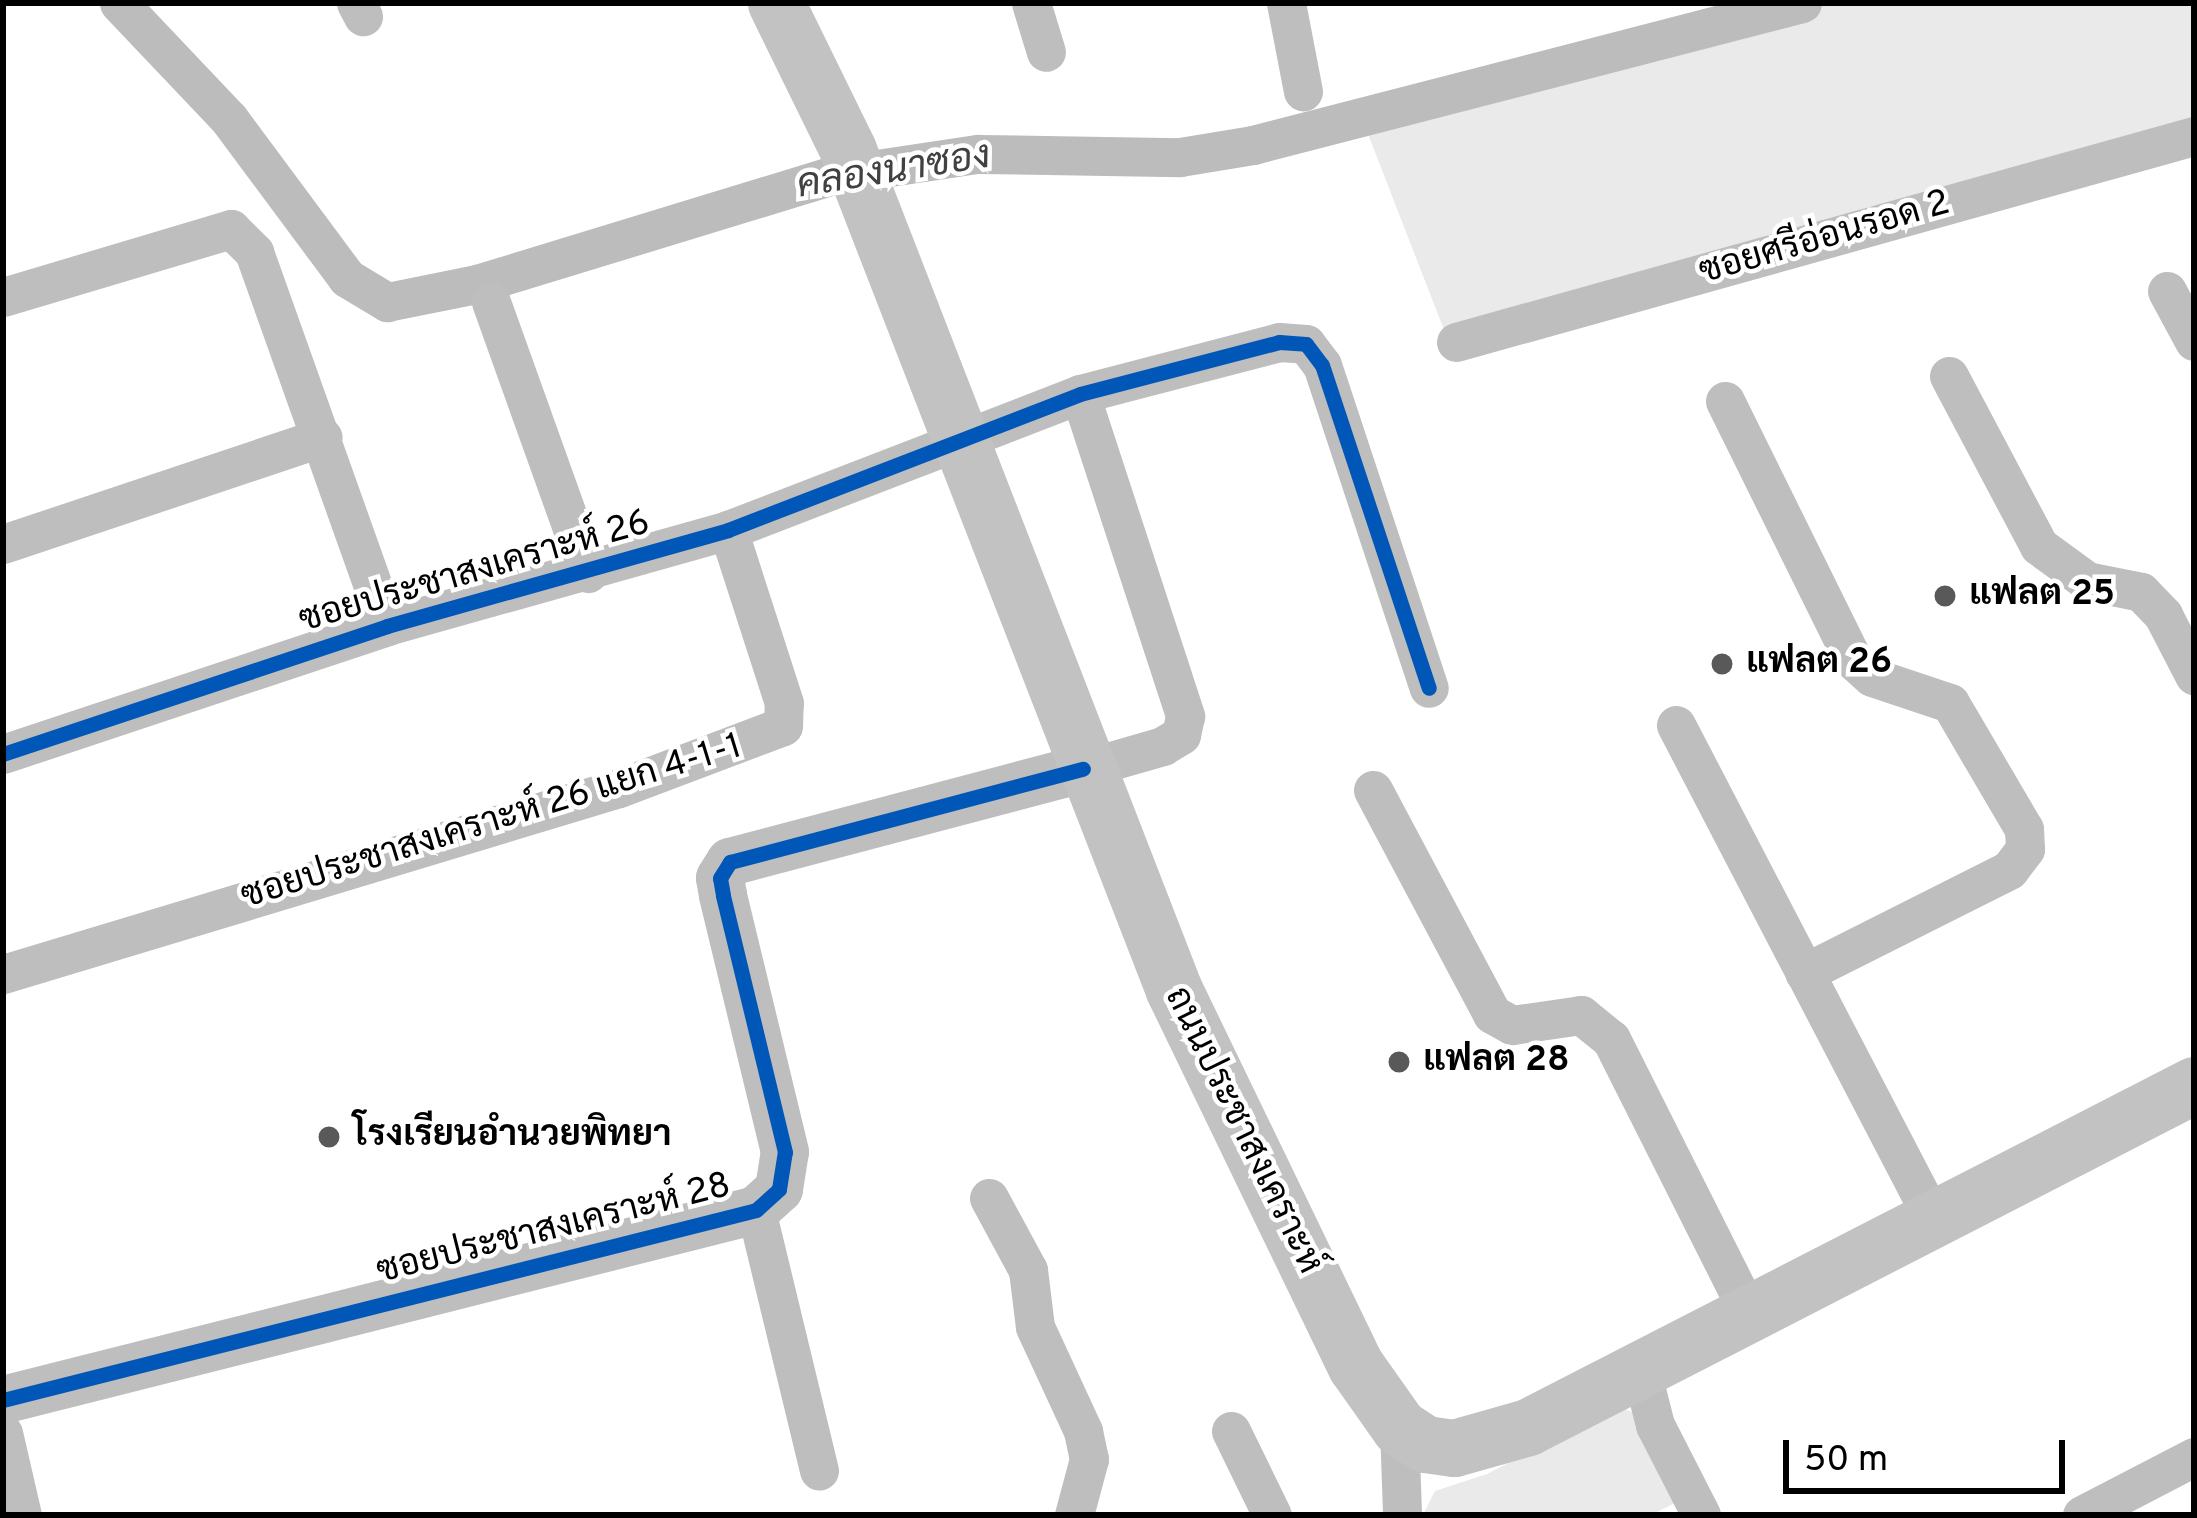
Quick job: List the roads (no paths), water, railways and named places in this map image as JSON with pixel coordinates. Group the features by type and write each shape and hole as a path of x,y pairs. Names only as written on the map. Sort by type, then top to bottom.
{"main road":[{"name":"ถนนประชาสงเคราะห์","path":"776,3 855,170 1083,769 1211,1072 1356,1366 1399,1427"},
{"path":"1399,1427 1425,1444 1492,1442 2194,1085"}],"street":[{"path":"1031,3 1046,52"},
{"path":"1286,3 1303,91"},
{"name":"ซอยศรีอ่อนรอด 2","path":"1456,342 2194,136"},
{"path":"3,297 231,229 254,252 323,436 386,626"},
{"path":"2167,291 2194,341"},
{"path":"491,302 588,573"},
{"name":"ซอยประชาสงเคราะห์ 26","path":"3,754 386,626 728,530 1080,394 1279,343 1306,344 1322,365 1430,688"},
{"path":"1949,376 2039,545 2087,581 2141,592 2163,615 2194,675"},
{"path":"1080,394 1185,716 1181,735 1163,746 1083,769"},
{"path":"1725,401 1853,660 1872,677 1950,703 2024,829 2025,849 2009,870 1804,973"},
{"path":"3,544 323,436"},
{"name":"ซอยประชาสงเคราะห์ 26 แยก 4-1-1","path":"3,974 620,788 783,726 784,703 728,530"},
{"path":"1676,724 1932,1217"},
{"name":"ซอยประชาสงเคราะห์ 28","path":"3,1400 756,1210 779,1189 784,1152 720,878 730,862 1083,769"},
{"path":"1373,790 1492,1014 1512,1025 1581,1016 1611,1040 1749,1313"},
{"path":"989,1198 1023,1259 1035,1327 1083,1431 1089,1459 1074,1515"},
{"path":"756,1210 819,1471"},
{"path":"1641,1370 1655,1425 1693,1512"},
{"path":"1399,1427 1402,1515"},
{"path":"1231,1431 1271,1515"},
{"path":"3,1433 22,1515"},
{"path":"2082,1515 2194,1457"}],"waterway":[{"name":"คลองนาซอง","path":"119,3 229,119 347,278 387,302 477,284 830,176 978,154 1180,157 1253,145 1802,3"}],"place":[{"name":"แฟลต 25","path":"1945,596"},
{"name":"แฟลต 26","path":"1722,664"},
{"name":"แฟลต 28","path":"1399,1062"},
{"name":"โรงเรียนอำนวยพิทยา","path":"329,1137"}]}
